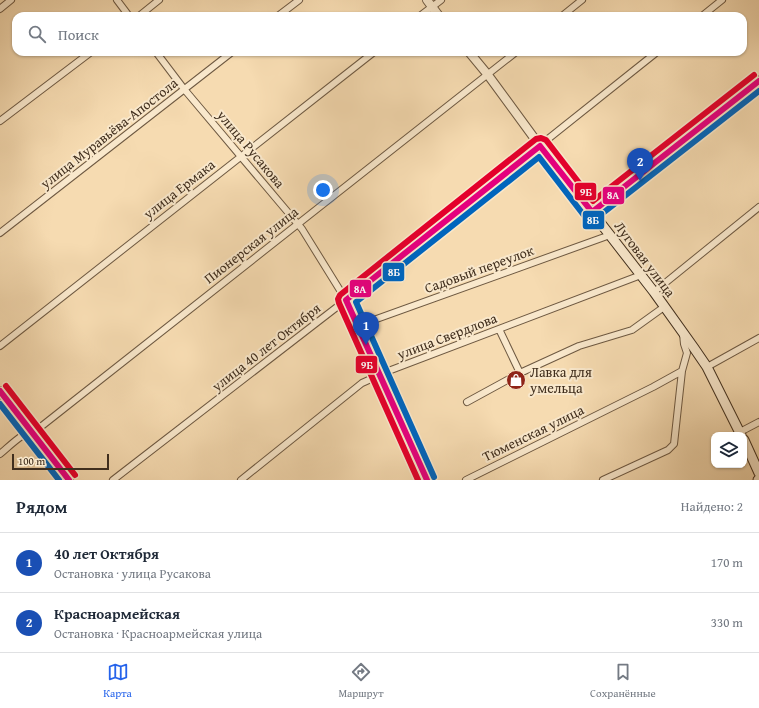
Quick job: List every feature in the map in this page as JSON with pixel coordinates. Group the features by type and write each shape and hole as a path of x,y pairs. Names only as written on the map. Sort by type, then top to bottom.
{"main road":[{"path":"592,212 759,81"},
{"name":"Луговая улица","path":"592,212 654,292 707,367 740,432"},
{"name":"Луговая улица","path":"747,447 759,473"}],"street":[{"path":"0,9 11,0"},
{"path":"117,0 126,12"},
{"path":"144,12 159,0"},
{"path":"283,12 299,0"},
{"path":"426,0 436,12"},
{"path":"425,12 441,0"},
{"path":"567,12 582,0"},
{"path":"707,12 722,0"},
{"path":"0,121 86,56"},
{"name":"улица Русакова","path":"159,56 184,89 298,223 346,300 427,480"},
{"name":"улица Муравьёва-Апостола","path":"0,233 227,56"},
{"name":"улица Ермака","path":"0,346 369,56"},
{"name":"Луговая улица","path":"472,56 592,212"},
{"name":"Пионерская улица","path":"0,454 30,431 38,429 511,56"},
{"name":"улица 40 лет Октября","path":"113,480 346,300 652,56"},
{"path":"654,292 759,207"},
{"name":"Садовый переулок","path":"357,326 610,235"},
{"name":"улица Свердлова","path":"241,480 362,383 641,275"},
{"path":"467,402 520,373 579,346 632,330 664,307"},
{"path":"499,329 520,373"},
{"path":"603,480 668,450 674,444 682,371 687,353 683,333"},
{"path":"707,367 759,338"},
{"name":"Тюменская улица","path":"466,480 653,387 682,371"},
{"path":"0,391 69,480"},
{"path":"747,432 759,422"}],"transit line":[{"name":"9Б","path":"418,480 339,303 338,299 340,295 536,139 541,138 546,140 593,201 754,75"},
{"name":"8А","path":"427,480 346,300 540,146 592,212 759,81"},
{"name":"8Б","path":"434,477 356,302 539,157 586,218 594,220 759,91"},
{"name":"9Б","path":"6,386 75,475"},
{"name":"8А","path":"0,391 69,480"},
{"name":"8Б","path":"0,404 59,480"}],"place":[{"name":"Красноармейская","path":"640,181"},
{"name":"40 лет Октября","path":"366,345"},
{"name":"Лавка для умельца","path":"516,380"}]}
